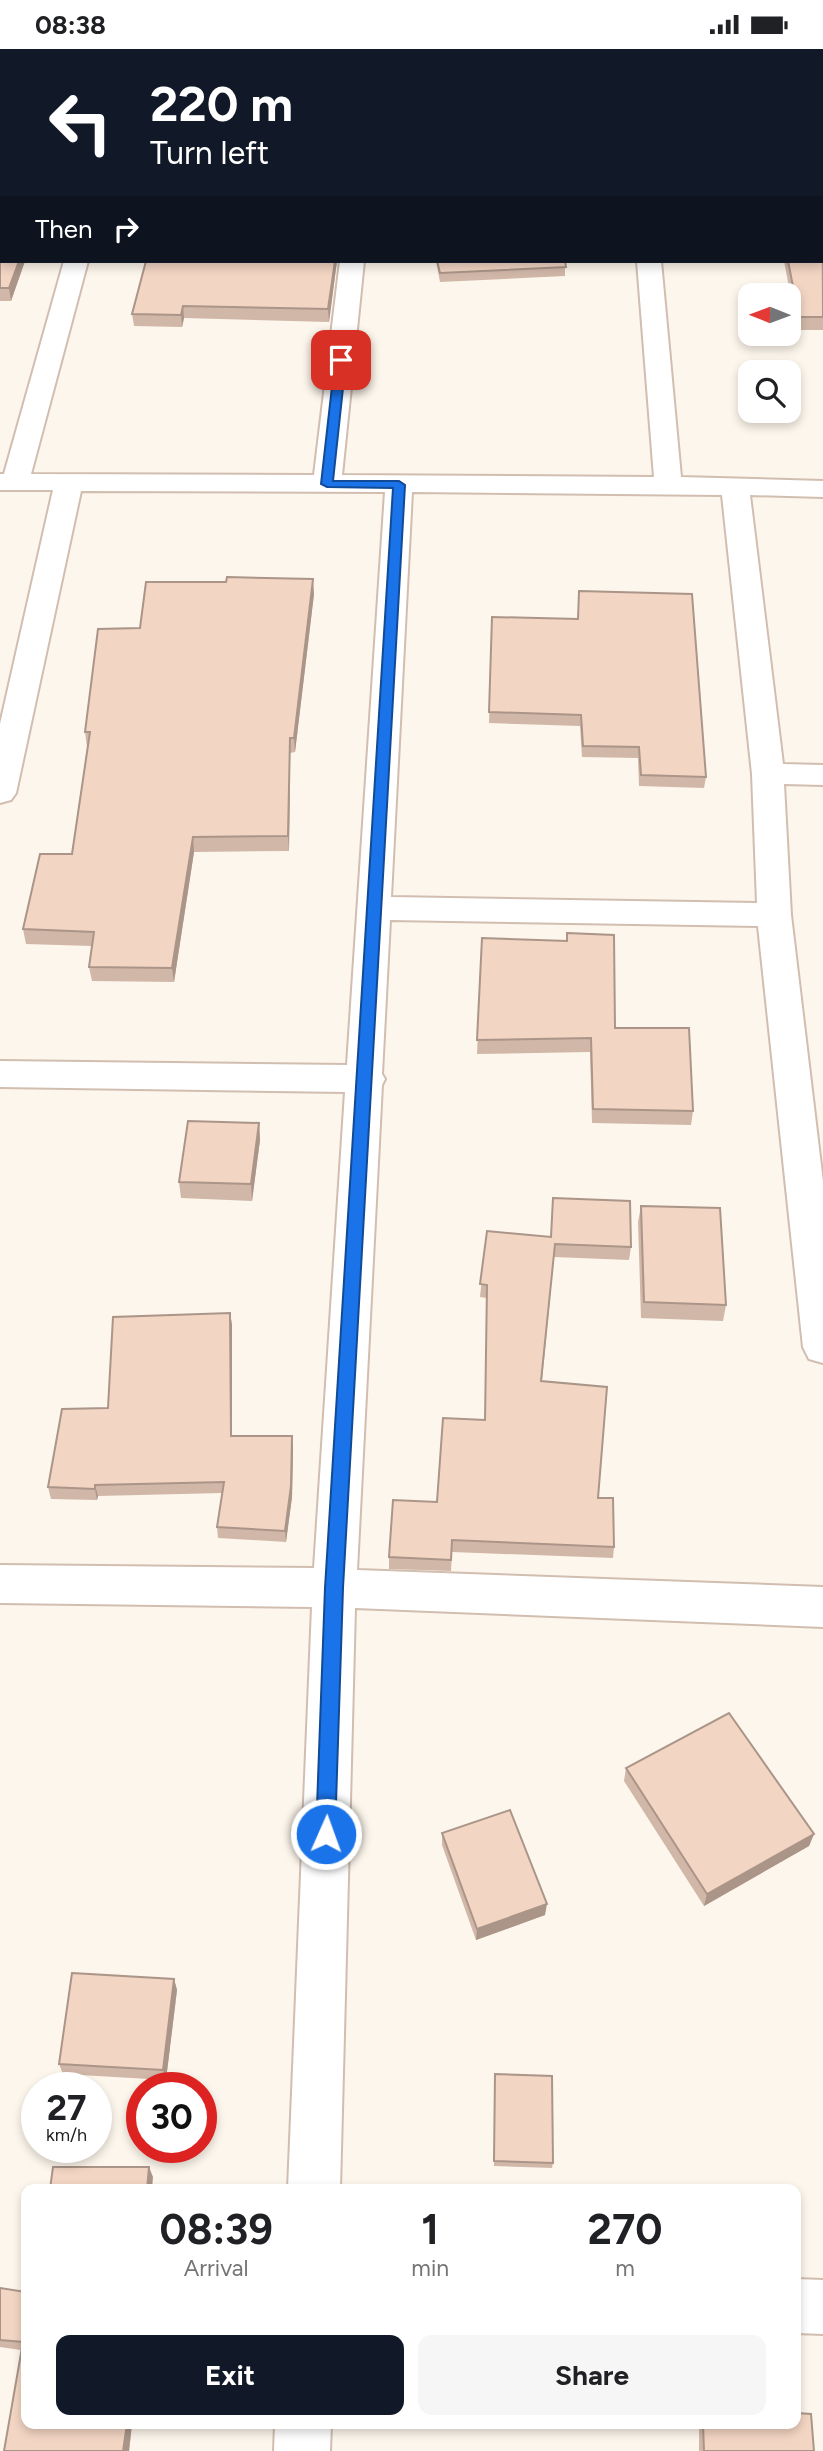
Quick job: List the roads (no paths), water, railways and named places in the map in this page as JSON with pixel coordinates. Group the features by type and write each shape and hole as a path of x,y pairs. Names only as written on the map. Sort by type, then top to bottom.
{"street":[{"path":"75,263 7,482 668,485 823,489"},
{"path":"327,484 352,263"},
{"path":"649,263 668,485"},
{"path":"0,793 69,482"},
{"path":"314,2184 334,1588 399,485"},
{"path":"735,488 768,774 774,915 810,1113 823,1347"},
{"path":"768,774 823,775"},
{"path":"375,908 774,915"},
{"path":"0,1074 366,1079"},
{"path":"0,1584 334,1588 823,1607"},
{"path":"801,2306 823,2307"},
{"path":"302,2451 303,2429"}]}
